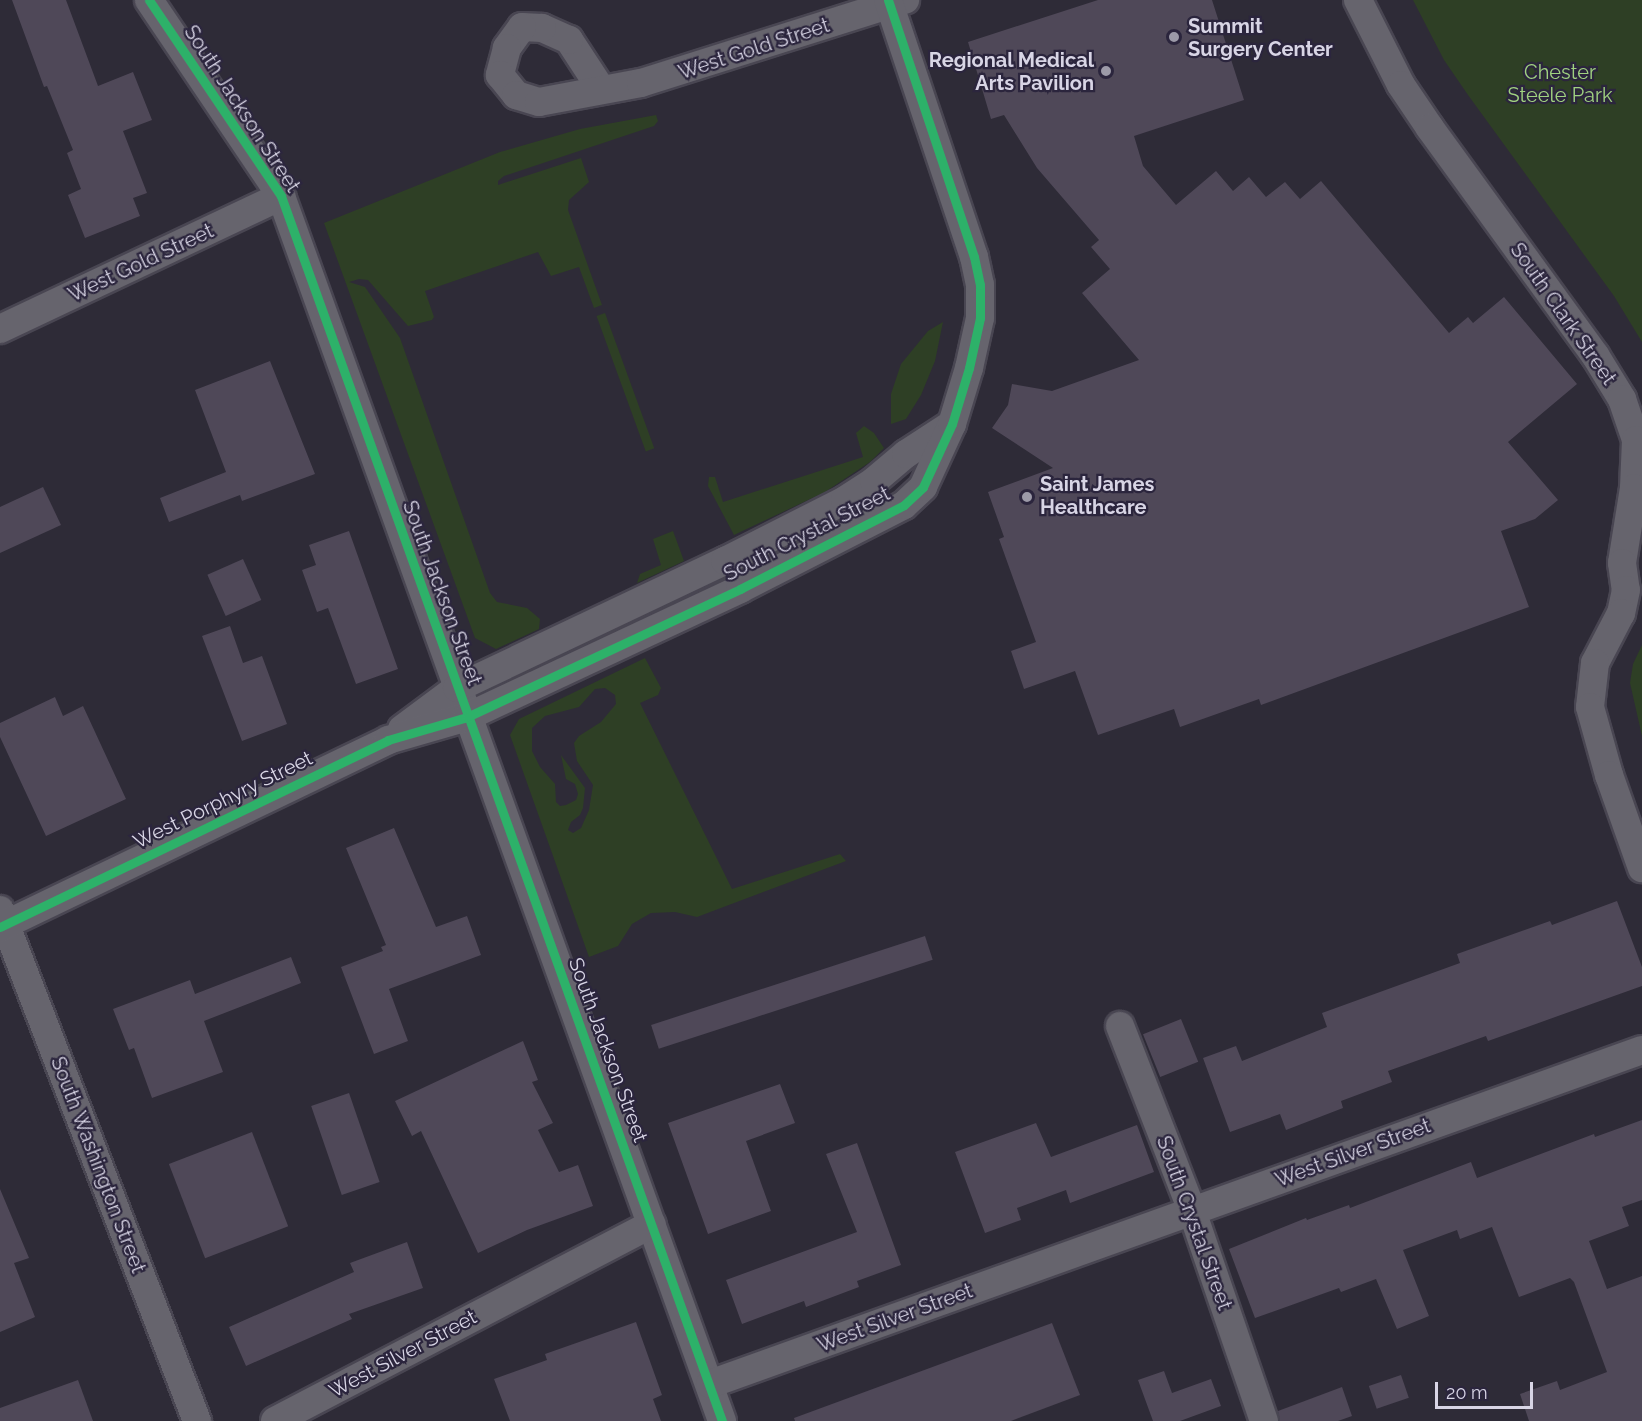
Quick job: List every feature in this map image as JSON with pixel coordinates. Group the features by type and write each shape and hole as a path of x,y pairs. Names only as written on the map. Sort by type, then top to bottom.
{"street":[{"name":"South Jackson Street","path":"149,0 281,196 467,717 652,1224"},
{"name":"South Clark Street","path":"1358,0 1413,102 1456,167 1595,355 1622,399 1636,440 1634,488 1622,563 1626,590 1621,613 1595,663 1590,707 1609,775 1642,868"},
{"name":"West Gold Street","path":"601,89 622,88 704,65 894,2"},
{"name":"South Crystal Street","path":"467,717 814,553 904,506 923,487 933,470 952,424 980,318 980,285 974,257 894,2"},
{"name":"West Gold Street","path":"0,329 281,196"},
{"name":"South Crystal Street","path":"457,688 714,567 845,500 874,481 906,454 952,424"},
{"name":"West Porphyry Street","path":"388,740 457,688"},
{"name":"West Porphyry Street","path":"2,920 388,740 467,717"},
{"name":"South Washington Street","path":"2,920 197,1421"},
{"name":"South Crystal Street","path":"1120,1026 1192,1211 1264,1421"},
{"name":"West Silver Street","path":"710,1384 1642,1050"},
{"path":"652,1224 722,1421"},
{"name":"West Silver Street","path":"275,1421 652,1224"}],"green space":[{"name":"Chester Steele Park","path":"1413,0 1642,0 1642,342 1614,296 1444,60"},
{"path":"656,115 658,121 654,126 504,176 498,181 498,185 581,158 589,182 569,200 568,210 602,305 594,308 579,267 551,276 538,252 425,291 434,317 432,320 408,326 368,280 359,279 349,282 365,287 400,338 490,593 497,602 527,608 540,619 539,629 496,649 475,638 324,223 500,152 580,129"},
{"path":"605,313 654,448 646,451 597,316"},
{"path":"943,322 935,361 921,395 906,419 891,424 891,394 901,364 928,331"},
{"path":"864,426 874,433 884,448 870,462 825,492 734,535 708,486 709,477 715,477 723,502 863,457 856,433"},
{"path":"673,531 684,561 637,583 640,574 661,565 653,539"},
{"path":"1642,645 1642,736 1630,683 1633,664"},
{"path":"645,658 661,688 658,695 640,703 732,889 840,854 846,861 697,917 675,912 651,913 632,924 618,946 589,957 510,735 519,719","holes":["605,688 615,695 616,704 601,722 579,736 574,743 577,761 593,785 589,810 581,828 573,833 568,830 571,822 580,815 583,808 585,788 561,755 566,779 575,784 578,794 576,800 566,805 560,806 556,802 555,784 540,767 532,751 532,728 545,716 579,707 595,689"]}],"building":[{"path":"12,0 66,0 98,86 133,72 152,120 123,131 147,193 133,198 140,216 85,238 68,195 81,189 67,153 73,150 47,86 44,87"},
{"path":"1098,0 1212,0 1244,100 1134,136 1143,166 1176,205 1216,171 1233,191 1249,177 1266,197 1285,182 1300,199 1321,181 1449,333 1468,317 1473,323 1504,297 1577,384 1508,442 1558,500 1535,519 1501,531 1529,607 1261,705 1259,699 1180,727 1174,709 1098,735 1075,671 1024,689 1011,651 1036,642 999,539 1004,537 988,492 1053,468 992,428 1008,405 1012,384 1052,391 1139,360 1082,293 1110,269 1091,247 1099,240 1037,168 1004,115 991,119 968,42"},
{"path":"270,361 315,474 242,501 240,495 169,522 160,498 226,472 195,390"},
{"path":"43,487 61,525 0,553 0,507"},
{"path":"349,531 398,669 356,684 328,608 317,612 302,570 316,565 309,545"},
{"path":"243,559 261,600 226,616 207,575"},
{"path":"230,626 243,663 262,656 287,724 242,741 202,636"},
{"path":"55,697 63,716 83,706 126,799 46,836 0,737 0,723"},
{"path":"394,828 436,927 467,916 481,955 389,989 408,1041 374,1054 341,967 383,951 381,947 386,945 346,848"},
{"path":"1617,901 1642,967 1642,986 1488,1041 1486,1036 1388,1071 1392,1082 1341,1101 1343,1108 1286,1130 1280,1114 1230,1132 1203,1058 1236,1046 1242,1061 1327,1027 1322,1013 1460,963 1457,954 1550,921 1552,925"},
{"path":"925,936 933,960 659,1049 651,1025"},
{"path":"291,957 301,983 204,1021 223,1072 152,1098 134,1048 129,1050 113,1009 190,980 195,994"},
{"path":"1181,1019 1198,1062 1160,1077 1143,1034"},
{"path":"523,1041 538,1080 532,1082 553,1123 538,1130 559,1172 578,1165 593,1206 527,1230 478,1253 421,1131 412,1136 395,1101"},
{"path":"780,1084 795,1123 746,1141 771,1211 708,1234 668,1123"},
{"path":"349,1093 380,1182 342,1195 311,1106"},
{"path":"1642,1120 1642,1200 1622,1207 1629,1226 1589,1241 1607,1289 1642,1276 1642,1421 1529,1421 1520,1394 1557,1381 1560,1390 1607,1372 1574,1282 1570,1278 1519,1297 1492,1227 1460,1239 1457,1230 1403,1250 1429,1316 1397,1329 1376,1279 1341,1292 1339,1288 1255,1318 1229,1249 1306,1218 1307,1220 1349,1205 1350,1208 1471,1162 1477,1178 1594,1134 1595,1137"},
{"path":"1036,1123 1051,1157 1137,1125 1154,1172 1070,1203 1066,1190 1017,1208 1021,1220 985,1233 955,1152"},
{"path":"252,1132 288,1226 205,1258 169,1164"},
{"path":"857,1143 901,1265 857,1281 859,1287 806,1307 804,1301 742,1324 726,1280 857,1232 826,1154"},
{"path":"0,1189 29,1258 14,1263 35,1317 0,1332"},
{"path":"407,1242 423,1288 349,1314 352,1319 246,1366 229,1327 354,1272 350,1263"},
{"path":"636,1322 662,1395 653,1399 661,1421 510,1421 494,1379 547,1360 545,1354"},
{"path":"1052,1323 1080,1395 1011,1421 795,1421 794,1418"},
{"path":"1164,1371 1172,1393 1211,1379 1221,1406 1180,1421 1153,1421 1138,1380"},
{"path":"1401,1375 1409,1398 1377,1409 1369,1386"},
{"path":"78,1380 93,1421 0,1421 0,1408"},
{"path":"1342,1387 1352,1416 1338,1421 1280,1421 1278,1411"}],"cycle path":[{"path":"149,0 281,196 722,1421"},
{"path":"0,927 388,740 467,717 740,589 904,505 923,487 952,424 969,368 980,318 980,285 974,257 888,0"}],"place":[{"name":"Summit Surgery Center","path":"1174,37"},
{"name":"Regional Medical Arts Pavilion","path":"1106,71"},
{"name":"Saint James Healthcare","path":"1027,497"}]}
